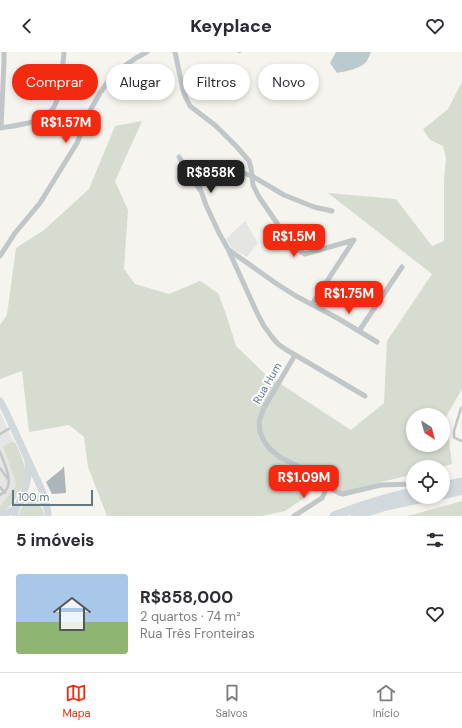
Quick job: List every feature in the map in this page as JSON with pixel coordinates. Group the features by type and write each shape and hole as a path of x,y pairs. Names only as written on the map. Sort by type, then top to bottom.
{"highway":[{"path":"450,485 461,485"},
{"path":"450,491 461,485"},
{"path":"334,516 374,502 406,494"},
{"path":"355,516 406,501"}],"street":[{"path":"4,52 0,128 43,118 54,107 57,98 64,52"},
{"path":"0,256 15,233 40,203 77,143 91,109 107,83 120,69 147,52"},
{"path":"176,52 183,90 190,106 216,126 249,161 253,186 259,197 296,249 305,254 354,240 312,304"},
{"path":"179,157 202,195"},
{"path":"332,211 314,207 284,194 252,176 227,170 210,169 204,173 200,179 202,195 212,220 228,249 264,326 278,344 364,396"},
{"path":"228,249 296,296 377,342"},
{"path":"359,331 402,266"},
{"name":"Rua Hum","path":"295,355 261,414 259,421 260,432 267,445 281,458 317,475 325,485 339,493 343,494 381,485 406,484"},
{"path":"0,401 45,496 49,513"},
{"path":"15,516 27,483 27,459"},
{"path":"294,516 322,498 325,492 325,485"},
{"path":"2,516 24,500 34,497 44,502 49,513"}],"lane":[{"path":"461,408 454,431 454,437 462,441"},
{"path":"0,434 13,427"},
{"path":"0,452 9,481 8,489 5,493 0,495"},
{"path":"0,468 9,481"},
{"path":"0,487 5,493"}],"shaded area":[{"path":"336,52 371,52 367,61 361,66 337,73 330,63"},
{"path":"462,82 462,389 450,410 450,408 406,408 406,452 450,452 450,448 452,464 450,465 450,460 406,460 406,476 340,493 331,472 317,464 310,494 285,511 262,516 107,516 88,467 84,437 69,425 29,432 22,371 0,379 0,325 7,315 16,248 44,230 89,189 115,126 142,121 115,181 128,210 124,269 135,284 169,294 200,281 218,293 236,346 264,373 351,430 384,403 387,341 432,274 328,193 396,199 432,246 444,241 444,180 446,158 443,146 430,140 423,129 448,109"},
{"path":"245,221 258,243 247,257 232,249 226,239"},
{"path":"0,412 23,461 12,504 0,514"},
{"path":"15,442 22,457 25,468 25,479 22,487 8,508 0,514 0,506 16,486 3,446"},
{"path":"462,501 462,516 408,516"},
{"path":"35,502 40,505 44,516 19,516 21,508 24,504"}],"building":[{"path":"64,466 66,493 52,494 46,482"}]}
